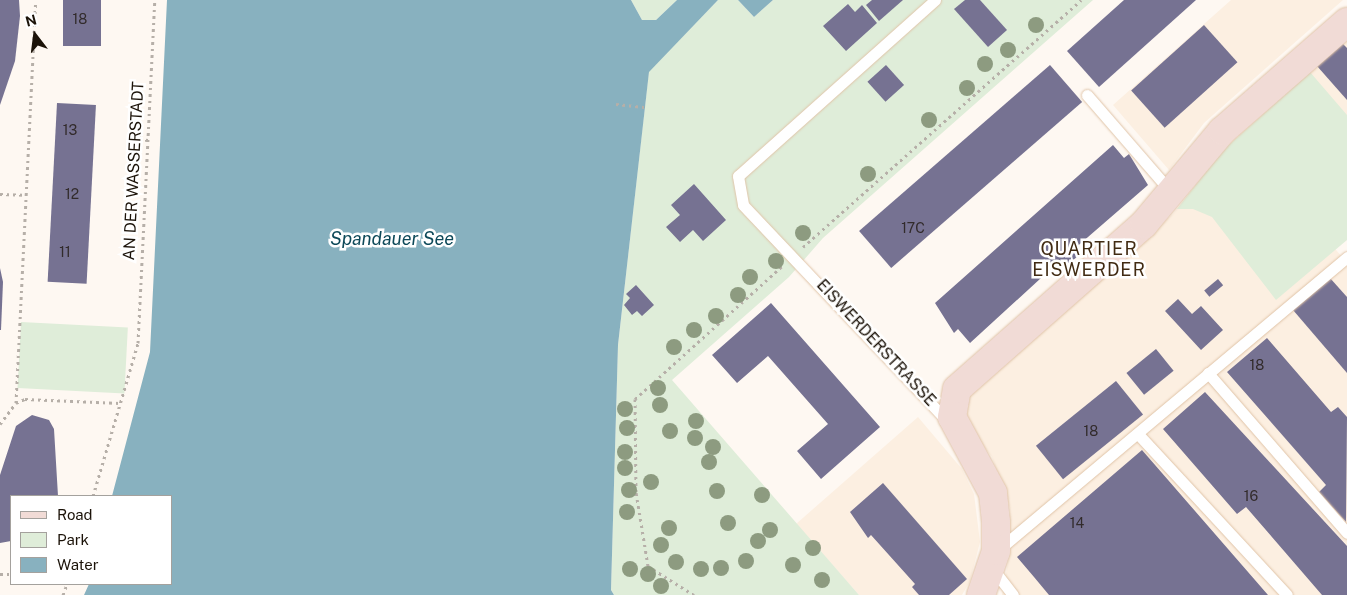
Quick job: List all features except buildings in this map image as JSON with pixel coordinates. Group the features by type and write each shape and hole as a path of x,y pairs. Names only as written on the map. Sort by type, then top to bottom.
{"street":[{"name":"EISWERDERSTRASSE","path":"982,595 994,560 993,493 957,432 951,404 968,375 1173,194 1222,131 1347,22"}],"lane":[{"name":"EISWERDERSTRASSE","path":"935,0 738,176 743,205 795,255 957,432"},
{"path":"1088,95 1173,194"},
{"path":"1013,595 994,560 1208,373 1347,257"},
{"path":"1208,373 1347,533"},
{"path":"1138,434 1287,595"}],"path":[{"path":"16,403 24,195 36,0"},
{"name":"AN DER WASSERSTADT","path":"93,495 138,343 156,0"},
{"path":"616,104 646,107"},
{"path":"134,116 140,116 139,140 148,140"},
{"path":"0,194 24,195"},
{"path":"0,424 16,403 25,400 120,403"}],"shaded area":[{"path":"1231,0 1343,0 1204,123 1169,170 1113,105"},
{"path":"1347,39 1347,233 1332,245 1347,263 1347,595 1002,595 1010,551 1010,508 992,457 965,423 966,396 1173,214 1232,141"},
{"path":"918,417 962,469 974,494 980,542 970,581 962,595 859,595 796,524"}],"green space":[{"path":"631,0 677,0 656,20 642,20"},
{"path":"718,0 738,0 754,17 773,0 1093,0 823,238 789,277 672,380 859,595 614,595 611,590 618,345 649,71"},
{"path":"1310,72 1347,115 1347,240 1276,300 1212,217 1193,209 1177,209 1221,152"},
{"path":"21,322 128,328 124,394 18,388"}],"water":[{"name":"Spandauer See","path":"167,0 631,0 642,20 656,20 677,0 718,0 649,72 618,345 611,590 614,595 84,595 89,585 172,585 172,495 112,495 150,352"},
{"path":"738,0 773,0 754,17"}],"district":[{"name":"QUARTIER EISWERDER","path":"1089,260"}]}
